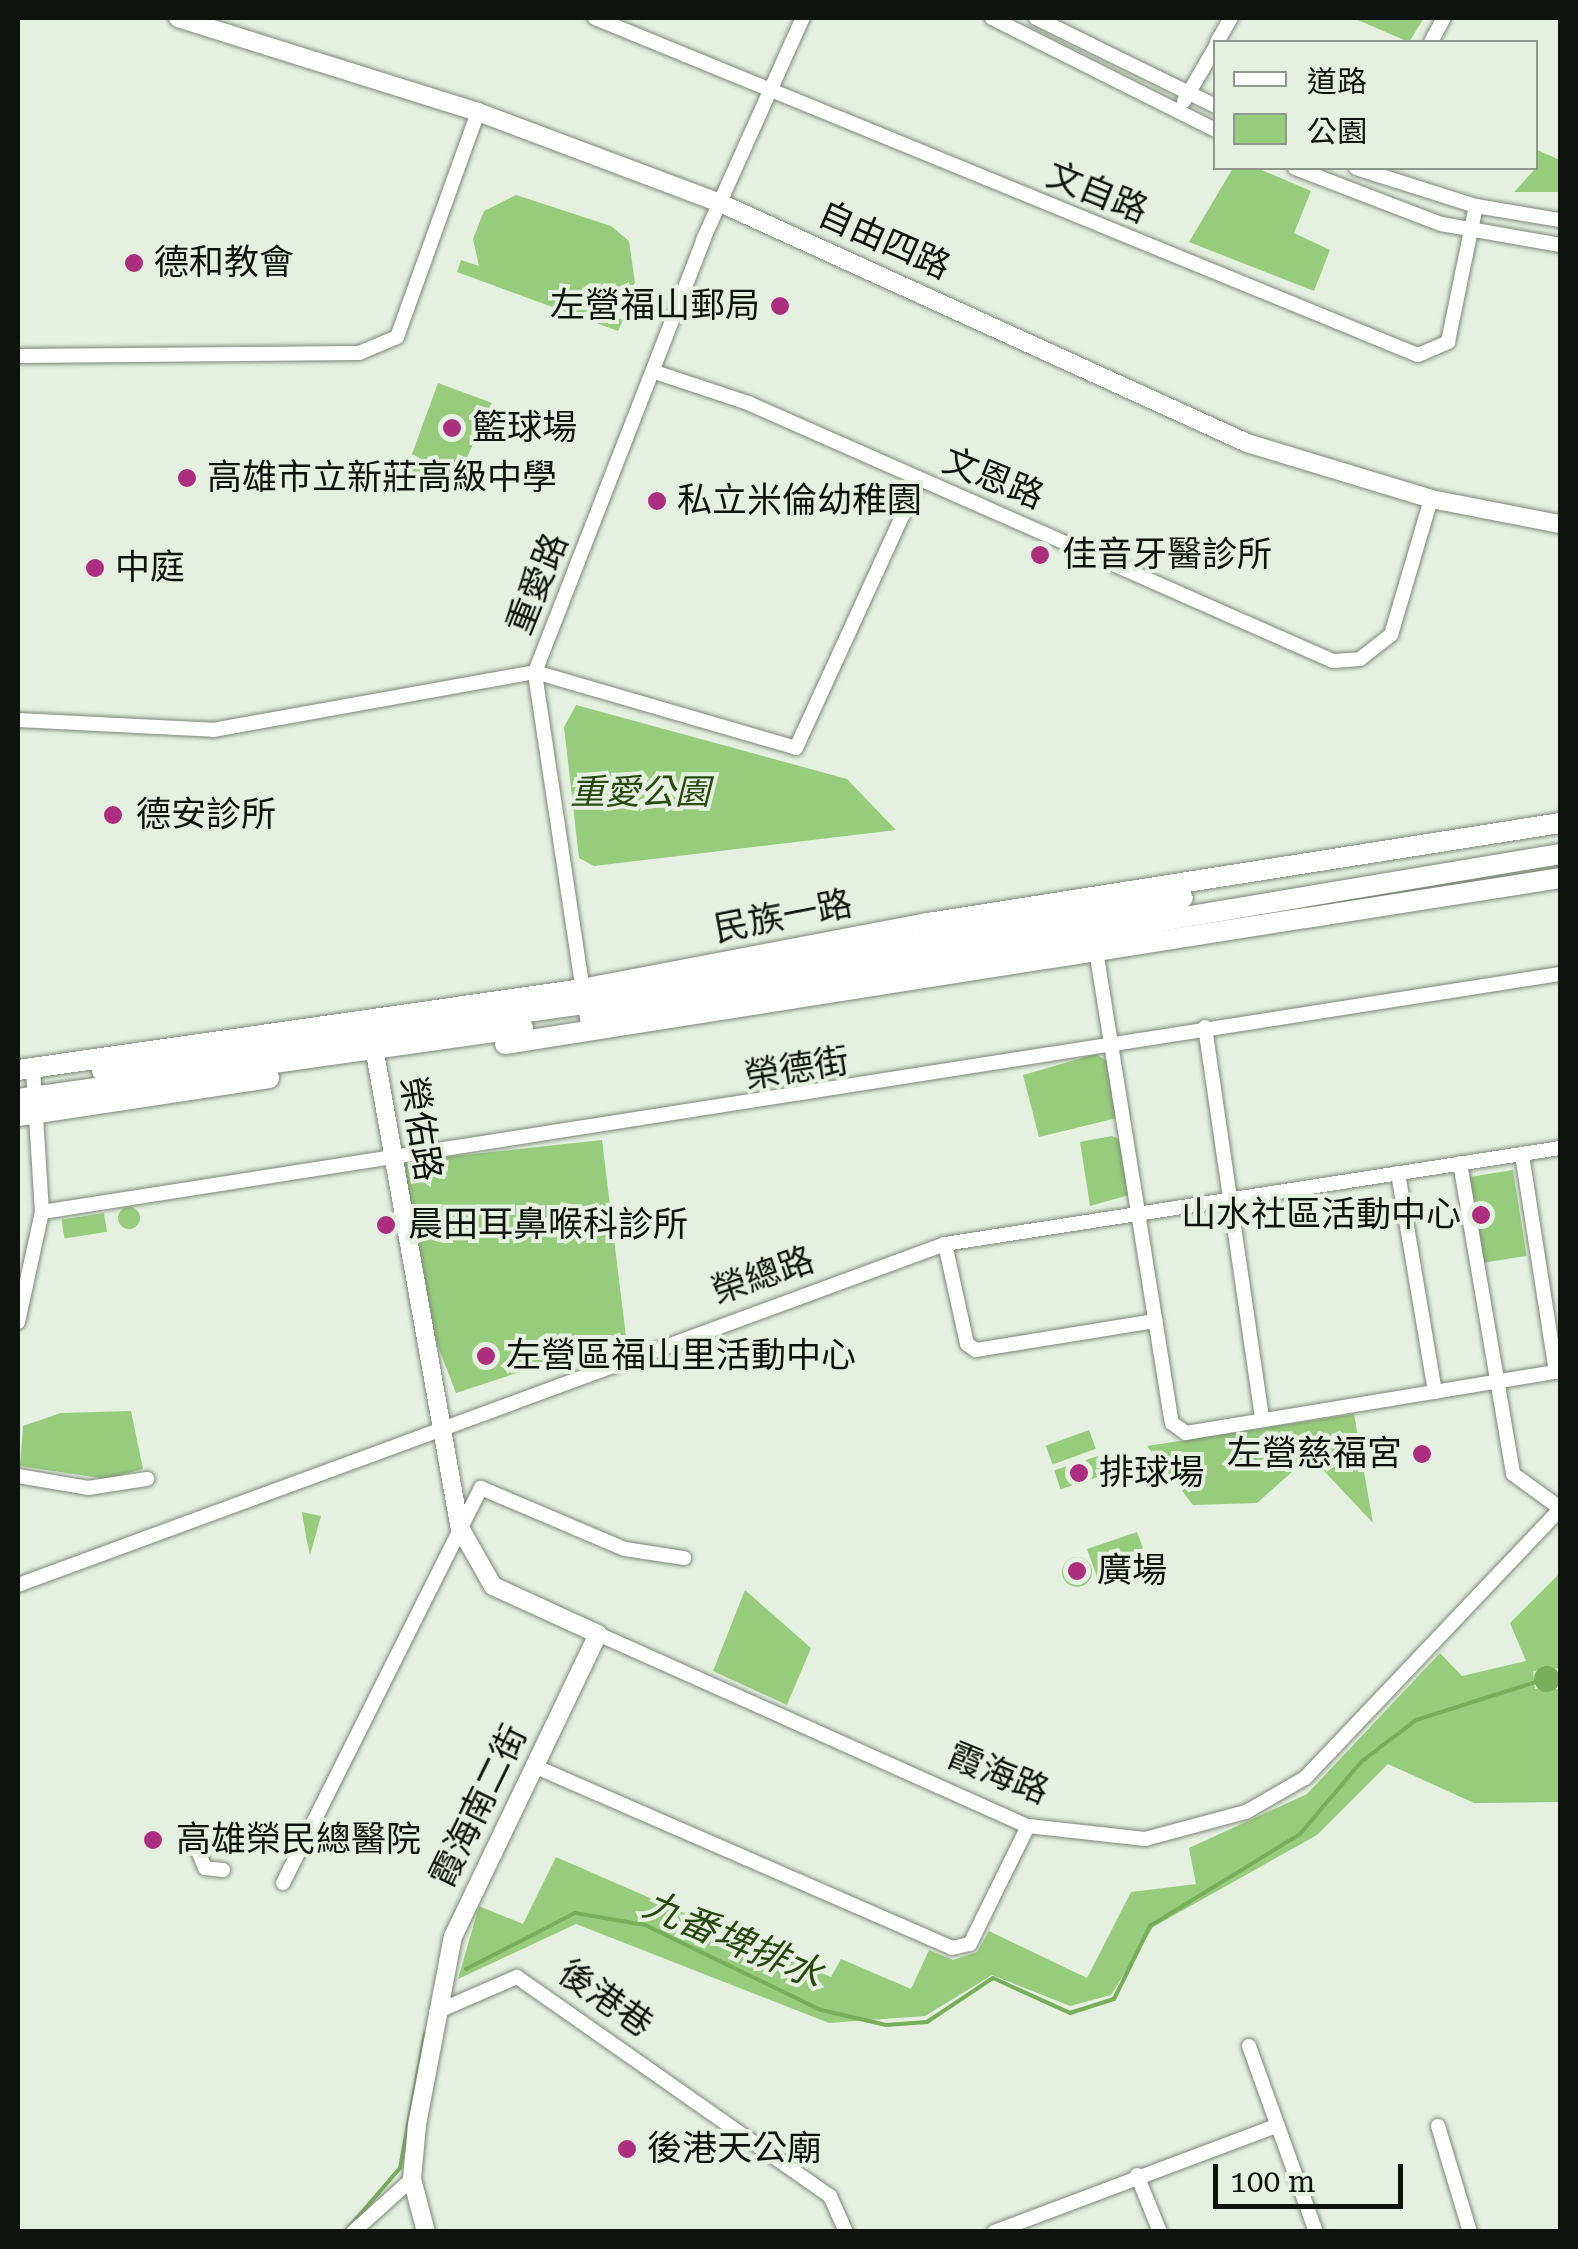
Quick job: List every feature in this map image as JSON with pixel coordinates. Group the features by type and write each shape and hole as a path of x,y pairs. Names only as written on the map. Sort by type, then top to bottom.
{"main road":[{"name":"民族一路","path":"585,1011 928,923 1560,823"},
{"name":"民族一路","path":"585,1011 1560,837"},
{"name":"民族一路","path":"1095,943 1560,854"},
{"name":"民族一路","path":"26,1091 1560,878"},
{"name":"民族一路","path":"26,1091 373,1043"}],"street":[{"name":"自由四路","path":"178,18 198,19 478,112 718,202 1246,443 1431,499 1560,524"},
{"name":"文自路","path":"595,18 1418,355 1448,342 1476,206"},
{"name":"重愛路","path":"585,1011 535,672 718,202 804,18"},
{"path":"992,18 1213,129"},
{"path":"1036,18 1213,105"},
{"path":"1218,40 1231,18"},
{"path":"1432,40 1444,18"},
{"path":"1178,112 1213,49"},
{"path":"18,356 359,353 397,338 478,112"},
{"path":"1300,170 1355,195 1470,232 1560,245"},
{"path":"1355,195 1363,170"},
{"path":"1366,170 1476,206 1560,220"},
{"name":"文恩路","path":"655,372 1333,661 1360,659 1391,635 1431,499"},
{"path":"18,720 213,730 535,672 796,748 918,481"},
{"path":"1095,943 1172,1423 1186,1433 1556,1372 1522,1154"},
{"name":"榮德街","path":"42,1212 1560,974"},
{"path":"1205,1027 1262,1420"},
{"name":"榮佑路","path":"373,1043 438,1426"},
{"path":"18,1322 42,1212 26,1091"},
{"name":"榮總路","path":"18,1585 438,1426 945,1244 1560,1148"},
{"path":"1460,1163 1513,1474 1560,1508"},
{"path":"1398,1172 1435,1392"},
{"path":"945,1244 966,1344 976,1350 1156,1322"},
{"name":"霞海路","path":"438,1426 460,1528 493,1586 1028,1826 1109,1841 1182,1834 1285,1792 1560,1508"},
{"path":"18,1476 88,1488 147,1479"},
{"path":"283,1883 481,1488 625,1549 684,1558"},
{"name":"霞海南二街","path":"436,2012 453,1936 598,1634"},
{"path":"534,1766 952,1948 970,1944 1028,1826"},
{"path":"223,1870 205,1868 198,1851 213,1835 230,1841"},
{"name":"後港巷","path":"436,2012 517,1977 830,2196 846,2232"},
{"path":"426,2232 412,2178 436,2012"},
{"path":"1249,2046 1316,2232"},
{"path":"997,2231 1278,2125"},
{"path":"1438,2126 1470,2232"},
{"path":"1137,2175 1160,2232"},
{"path":"353,2232 412,2178"}],"green space":[{"path":"1353,18 1424,18 1410,40"},
{"path":"1538,150 1560,160 1560,192 1514,192 1538,170"},
{"path":"1232,170 1262,170 1311,191 1294,233 1330,250 1314,291 1189,242"},
{"path":"516,195 611,226 629,241 635,283 604,313 623,320 618,331 457,272 461,260 479,266 473,239 484,211"},
{"name":"籃球場","path":"438,383 492,403 457,479 412,454"},
{"path":"417,460 425,463 425,479 417,482 409,479 406,471 409,463"},
{"name":"重愛公園","path":"576,705 847,779 896,830 594,866 579,858 564,727"},
{"path":"1096,1054 1107,1061 1117,1118 1039,1137 1023,1075"},
{"path":"1112,1136 1121,1140 1129,1195 1090,1206 1080,1142"},
{"path":"602,1140 626,1337 456,1393 429,1323 398,1162"},
{"path":"1513,1170 1527,1256 1478,1264 1465,1178"},
{"path":"129,1207 137,1210 137,1226 129,1229 121,1226 118,1218 121,1210"},
{"path":"104,1213 107,1232 65,1238 62,1220"},
{"path":"131,1411 143,1469 106,1479 20,1466 23,1426 61,1413"},
{"path":"1354,1414 1373,1523 1310,1456 1257,1503 1193,1505 1147,1446"},
{"name":"排球場","path":"1089,1430 1096,1449 1053,1465 1046,1446"},
{"name":"排球場","path":"1098,1456 1104,1475 1060,1489 1054,1470"},
{"path":"302,1512 321,1516 310,1555 306,1537"},
{"path":"1137,1532 1143,1548 1097,1577 1087,1549"},
{"name":"廣場","path":"1077,1557 1088,1561 1092,1572 1088,1583 1077,1587 1066,1583 1062,1572 1066,1561"},
{"path":"1560,1573 1560,1668 1533,1671 1535,1689 1560,1689 1560,1802 1474,1803 1388,1764 1317,1835 1153,1927 1111,1995 1070,2006 992,1975 925,2016 829,2023 576,1924 458,1979 479,1906 523,1924 556,1857 831,1977 841,1959 911,1989 929,1950 953,1960 977,1952 989,1931 1087,1978 1131,1892 1196,1884 1189,1848 1307,1794 1440,1653 1462,1676 1526,1661 1510,1623"},
{"path":"745,1590 811,1648 787,1705 713,1671"}],"shaded area":[{"path":"1547,1666 1556,1670 1560,1679 1556,1688 1547,1692 1538,1688 1534,1679 1538,1670"}],"waterway":[{"name":"九番埤排水","path":"466,1969 575,1913 645,1925 821,2010 886,2025 927,2022 993,1978 1070,2013 1114,1999 1150,1926 1300,1834 1361,1762 1416,1720 1536,1682"},
{"name":"九番埤排水","path":"345,2232 400,2168 425,2033"}],"place":[{"name":"德和教會","path":"134,263"},
{"name":"左營福山郵局","path":"780,306"},
{"name":"籃球場","path":"452,428"},
{"name":"高雄市立新莊高級中學","path":"187,478"},
{"name":"私立米倫幼稚園","path":"657,501"},
{"name":"佳音牙醫診所","path":"1040,555"},
{"name":"中庭","path":"95,568"},
{"name":"德安診所","path":"113,815"},
{"name":"山水社區活動中心","path":"1481,1215"},
{"name":"晨田耳鼻喉科診所","path":"386,1225"},
{"name":"左營區福山里活動中心","path":"486,1356"},
{"name":"左營慈福宮","path":"1422,1454"},
{"name":"排球場","path":"1079,1473"},
{"name":"廣場","path":"1077,1571"},
{"name":"高雄榮民總醫院","path":"153,1840"},
{"name":"後港天公廟","path":"627,2149"}]}
